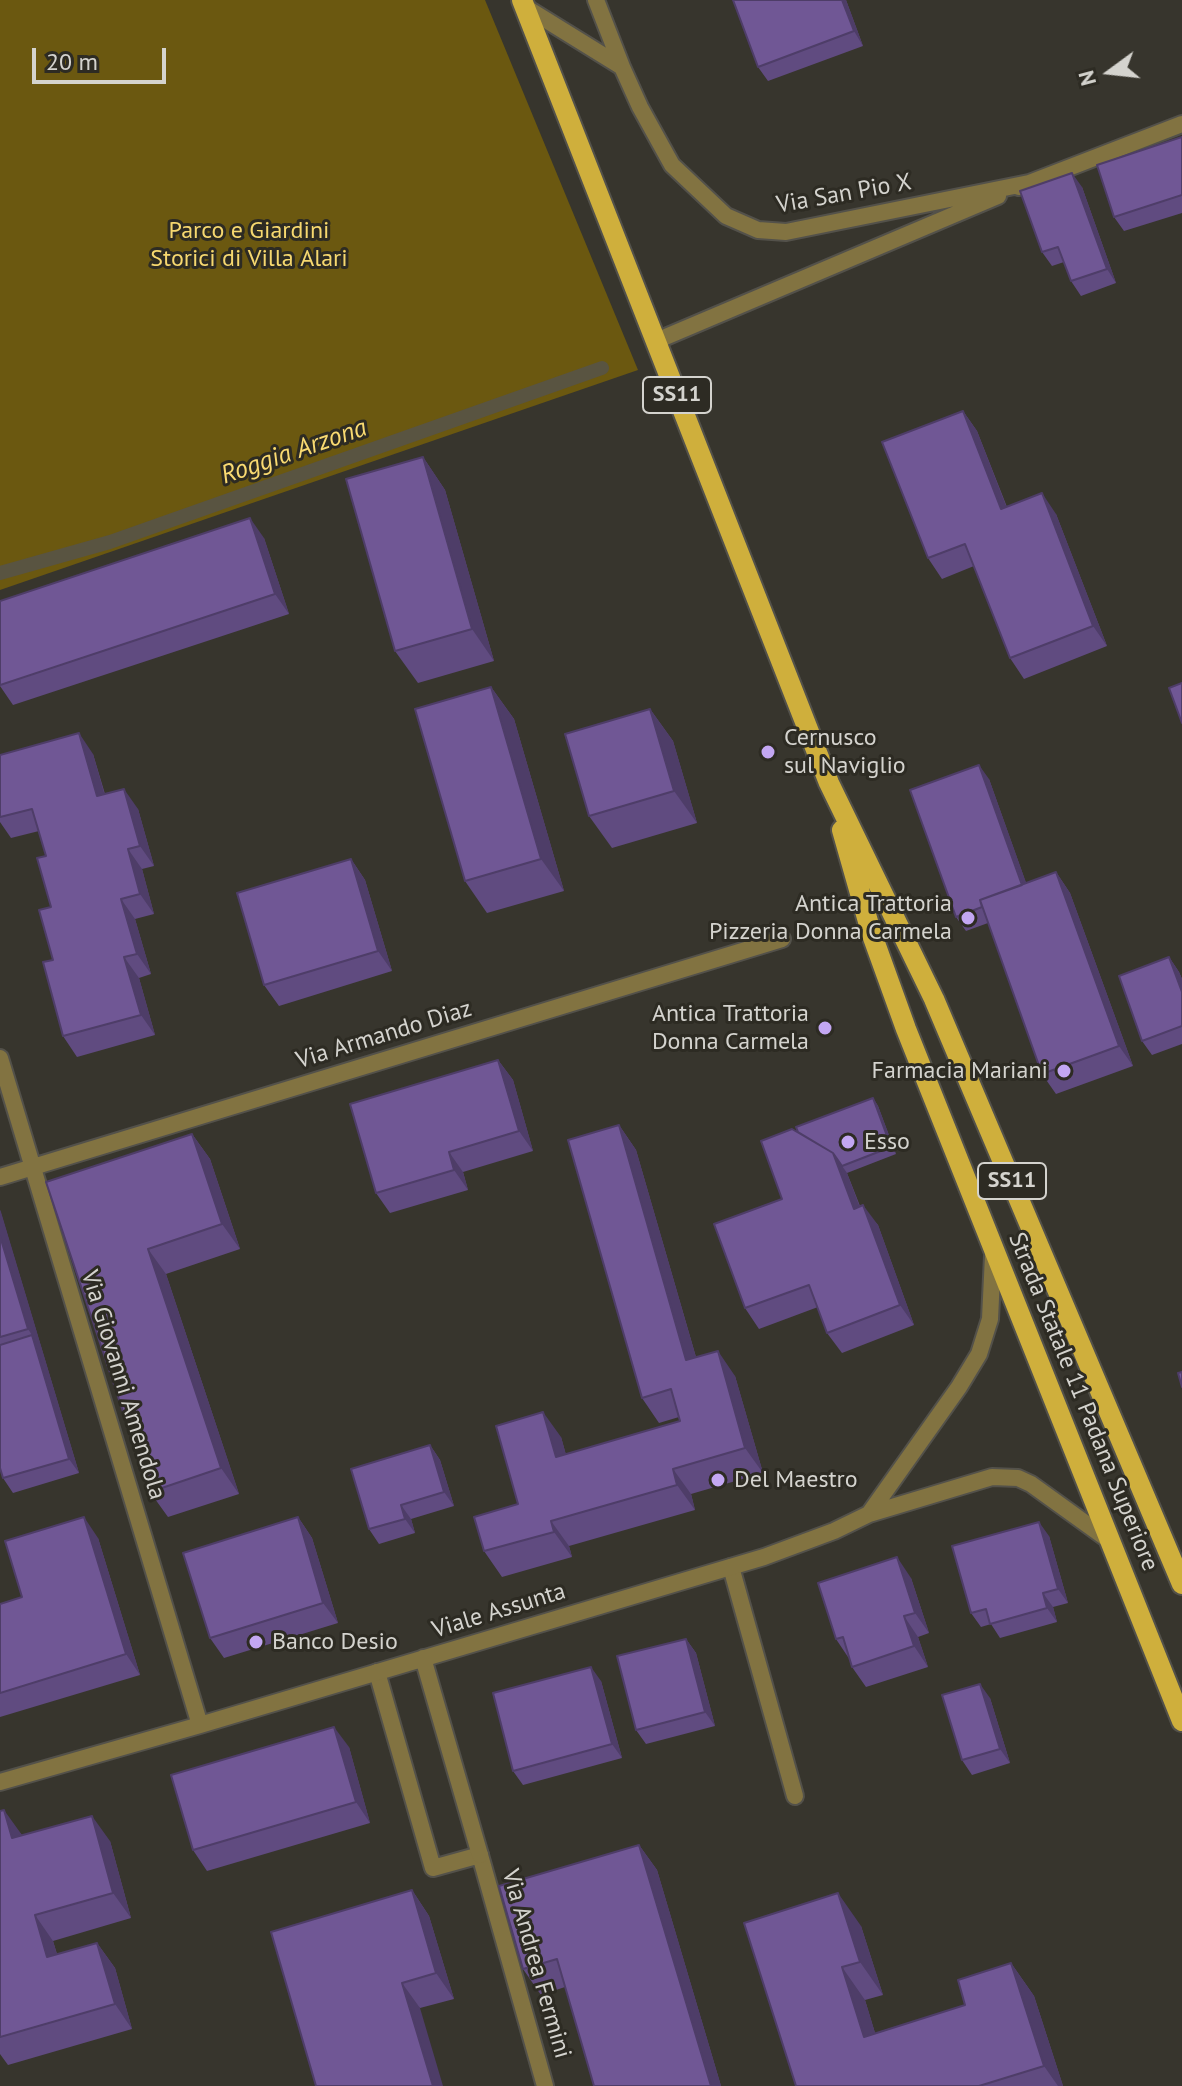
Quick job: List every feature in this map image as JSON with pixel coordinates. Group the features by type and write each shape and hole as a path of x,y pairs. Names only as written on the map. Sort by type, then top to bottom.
{"main road":[{"name":"Strada Statale 11 Padana Superiore","path":"524,4 829,783 934,999 1182,1584"},
{"name":"Strada Statale 11 Padana Superiore","path":"829,783 861,900 886,974 1182,1721"}],"street":[{"name":"Via San Pio X","path":"596,0 640,107 679,173 726,216 758,230 786,232 1029,183"},
{"path":"524,4 622,67"},
{"name":"Via San Pio X","path":"656,341 1029,183 1182,124"},
{"name":"Via Armando Diaz","path":"0,1177 782,939"},
{"name":"Via Giovanni Amendola","path":"0,1058 200,1725"},
{"path":"869,1514 979,1354 990,1319 993,1245"},
{"name":"Viale Assunta","path":"0,1782 731,1567 805,1543 869,1514 992,1477 1018,1478 1046,1492 1110,1541"},
{"path":"731,1567 795,1796"},
{"name":"Via Andrea Fermini","path":"423,1658 545,2086"},
{"name":"Via Andrea Fermini","path":"377,1672 433,1868 480,1855"}],"green space":[{"name":"Parco e Giardini Storici di Villa Alari","path":"0,0 485,0 638,370 0,590"}],"building":[{"path":"733,0 842,0 854,31 758,67"},
{"path":"1182,137 1182,195 1114,217 1097,165"},
{"path":"1072,173 1107,269 1071,281 1058,247 1042,252 1020,191"},
{"path":"963,411 1001,509 1042,493 1093,626 1010,658 965,544 928,558 882,442"},
{"path":"423,457 472,629 395,651 346,479"},
{"path":"250,518 275,594 0,685 0,601"},
{"path":"1182,683 1182,723 1169,688"},
{"path":"491,687 541,859 465,881 415,709"},
{"path":"650,709 674,791 589,816 565,734"},
{"path":"79,733 97,796 124,789 140,846 128,849 140,894 121,899 137,954 124,957 141,1015 63,1036 43,962 53,960 39,910 51,907 37,858 46,856 32,809 0,817 0,755"},
{"path":"979,765 1022,885 980,900 982,907 956,917 910,790"},
{"path":"351,859 378,951 264,985 237,893"},
{"path":"1056,872 1119,1046 1042,1074 980,900"},
{"path":"1169,957 1182,992 1182,1026 1142,1041 1119,976"},
{"path":"498,1060 519,1131 449,1152 454,1170 376,1193 350,1104"},
{"name":"Esso","path":"873,1098 891,1147 842,1166 833,1153 798,1132 796,1127"},
{"path":"619,1125 686,1360 718,1351 745,1448 673,1469 677,1485 551,1521 554,1532 484,1551 474,1517 518,1504 496,1426 543,1412 556,1457 680,1421 671,1389 642,1398 568,1140"},
{"path":"792,1129 833,1153 854,1209 863,1205 900,1305 827,1333 809,1285 745,1308 714,1224 782,1199 761,1141"},
{"path":"192,1134 222,1224 148,1249 221,1468 150,1492 46,1182"},
{"path":"0,1236 28,1329 0,1337"},
{"path":"32,1335 69,1459 3,1478 0,1468 0,1345"},
{"path":"430,1445 444,1492 401,1505 405,1519 369,1529 351,1469"},
{"path":"84,1517 126,1654 0,1693 0,1604 22,1597 5,1541"},
{"path":"298,1517 323,1603 210,1638 183,1553"},
{"path":"1039,1522 1058,1589 1043,1593 1047,1608 990,1624 986,1609 971,1613 952,1546"},
{"path":"897,1557 915,1613 904,1616 914,1646 852,1667 843,1637 836,1639 818,1583"},
{"path":"686,1639 705,1712 636,1730 617,1656"},
{"path":"591,1667 612,1744 513,1771 493,1693"},
{"path":"980,1684 1000,1749 962,1760 942,1695"},
{"path":"334,1727 356,1802 193,1850 171,1775"},
{"path":"4,1810 12,1838 92,1816 113,1893 35,1915 47,1957 97,1943 115,2004 0,2037 0,1811"},
{"path":"639,1845 711,2086 594,2086 557,1959 523,1969 499,1886"},
{"path":"412,1890 436,1973 402,1983 433,2086 316,2086 271,1932"},
{"path":"838,1893 860,1962 842,1967 864,2037 965,2005 958,1980 1011,1963 1044,2066 979,2086 796,2086 744,1923"}],"waterway":[{"name":"Roggia Arzona","path":"0,573 110,542 602,368"}],"place":[{"name":"Cernusco sul Naviglio","path":"768,752"},
{"name":"Antica Trattoria Pizzeria Donna Carmela","path":"968,918"},
{"name":"Antica Trattoria Donna Carmela","path":"825,1028"},
{"name":"Farmacia Mariani","path":"1064,1071"},
{"name":"Esso","path":"848,1142"},
{"name":"Del Maestro","path":"718,1480"},
{"name":"Banco Desio","path":"256,1642"}]}
